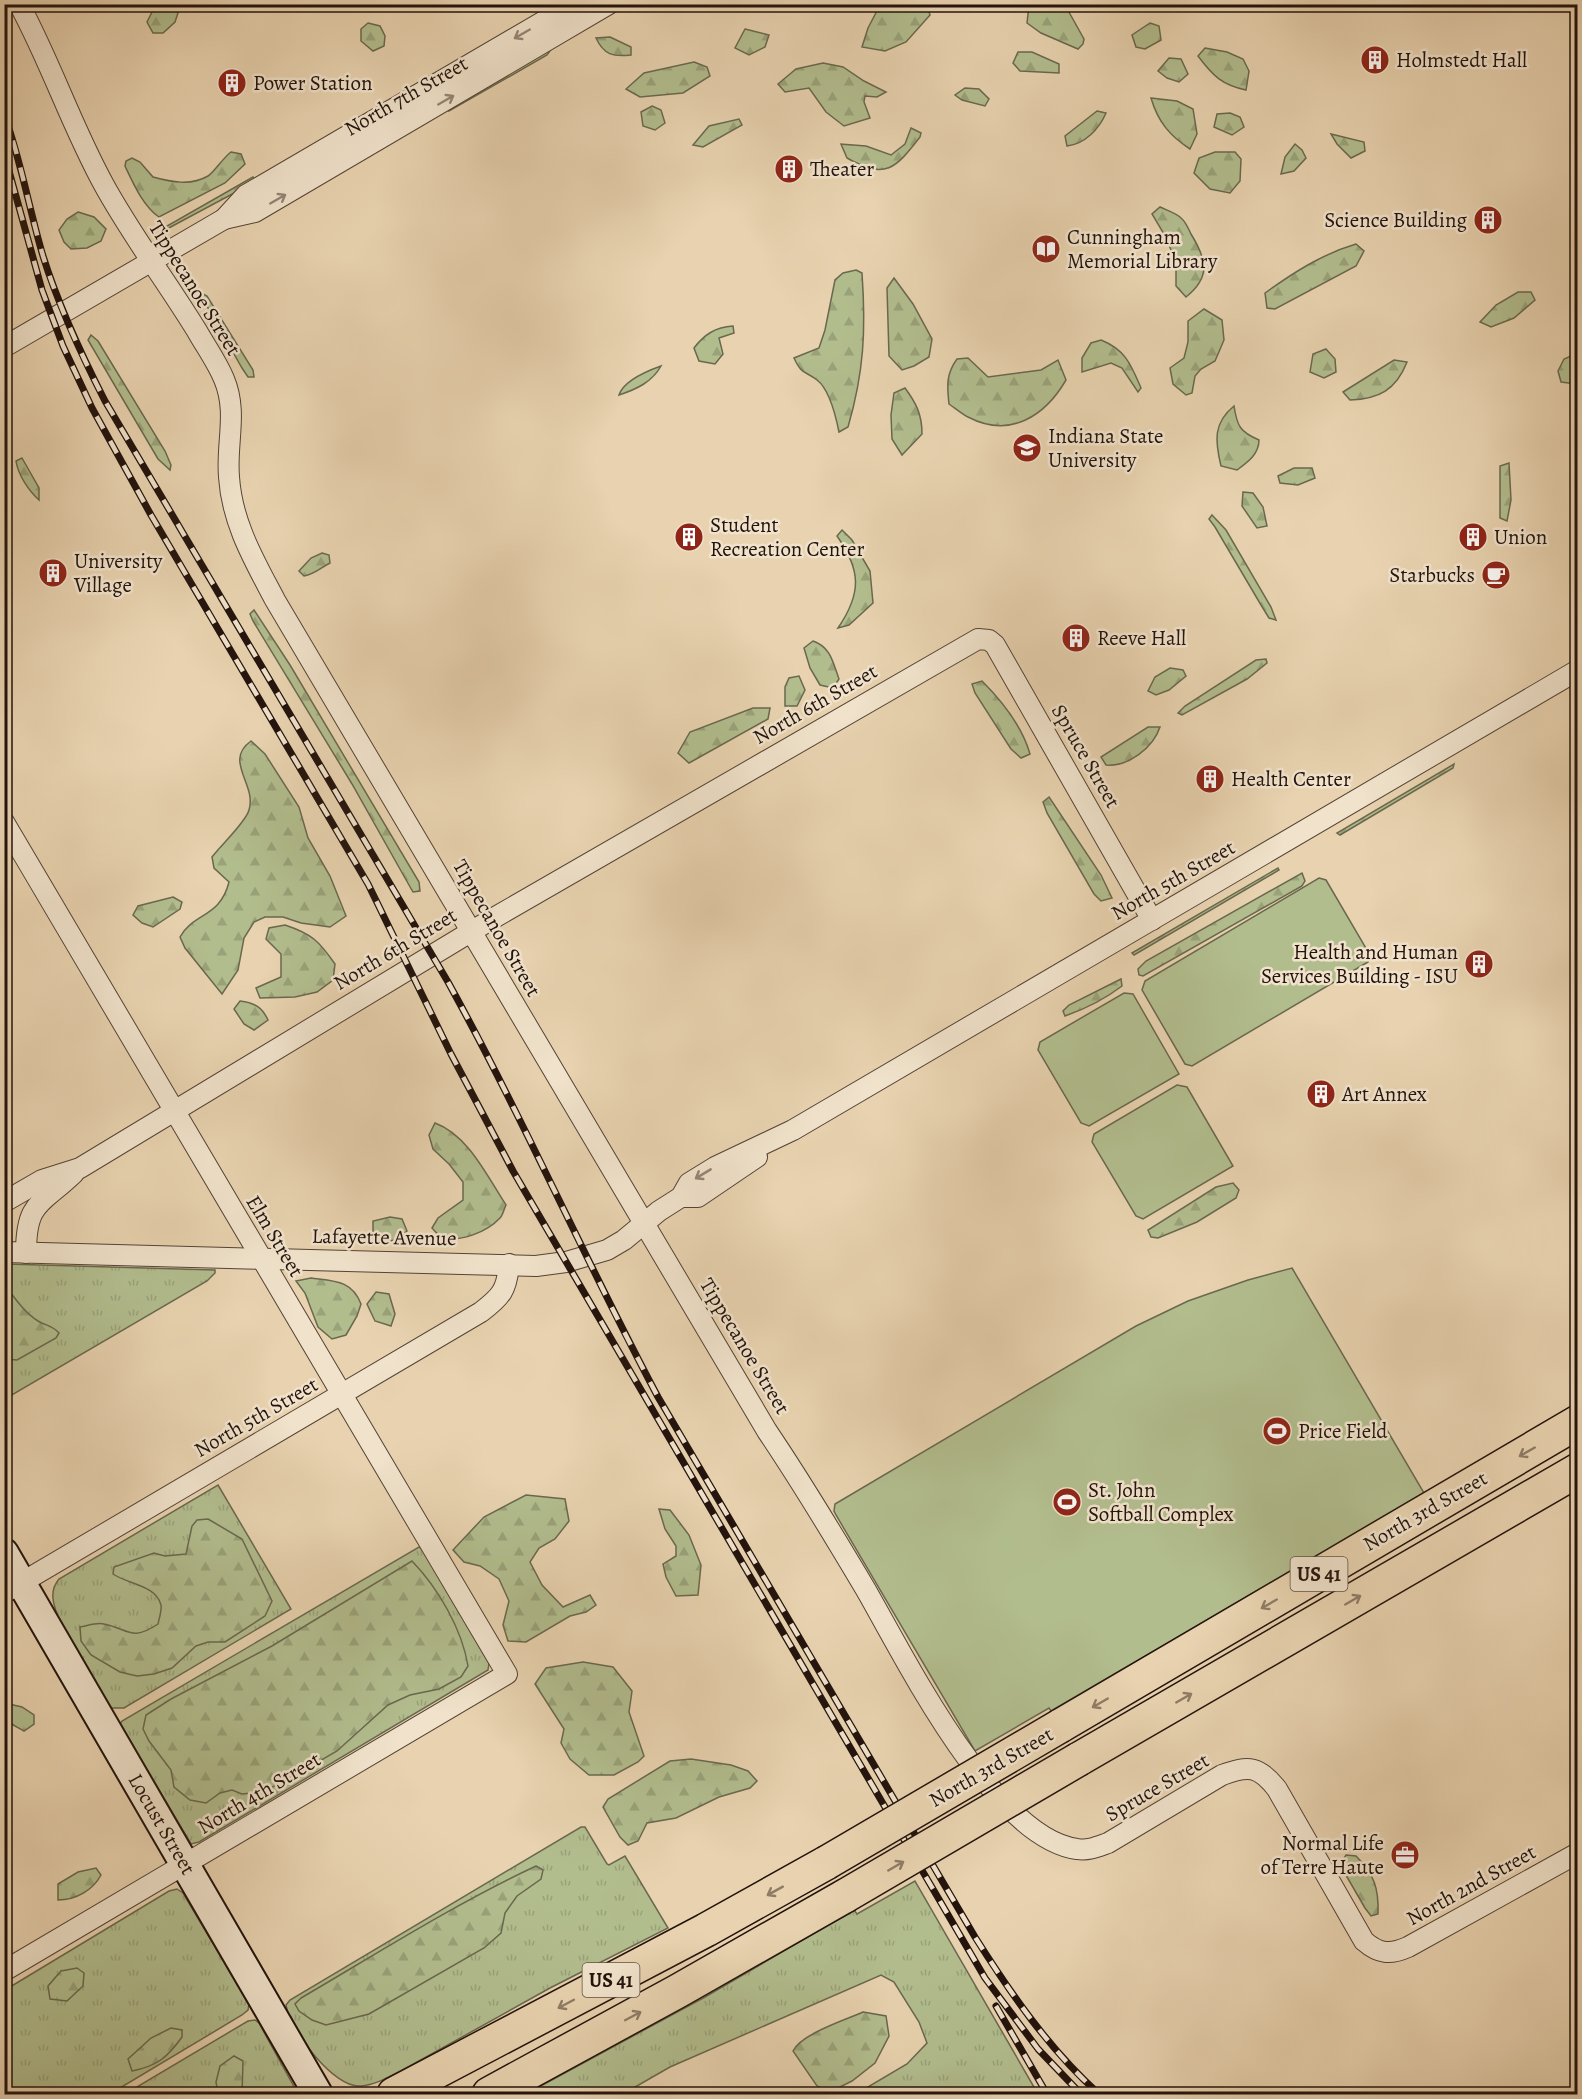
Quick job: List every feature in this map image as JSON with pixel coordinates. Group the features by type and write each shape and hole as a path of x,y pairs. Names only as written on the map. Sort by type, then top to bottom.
{"highway":[{"name":"North 3rd Street","path":"394,2094 695,1936 826,1863 1578,1422"},
{"name":"North 3rd Street","path":"489,2094 678,1991 845,1896 1578,1470"}],"street":[{"name":"Tippecanoe Street","path":"19,4 104,186 136,240 173,292 216,363 229,394 232,426 228,475 231,499 247,548 275,600 767,1431 828,1526 963,1756 992,1791 1037,1832"},
{"name":"North 7th Street","path":"4,346 224,219 246,195 573,4"},
{"name":"North 7th Street","path":"224,219 255,212 609,4"},
{"name":"Spruce Street","path":"966,645 985,638 995,645 1152,920"},
{"name":"North 6th Street","path":"4,1202 42,1180 80,1168 471,932 966,645"},
{"name":"North 5th Street","path":"644,1224 681,1197 698,1197 794,1130 1578,670"},
{"name":"Elm Street","path":"4,822 507,1674"},
{"path":"26,1252 26,1232 32,1212 80,1168"},
{"name":"Lafayette Avenue","path":"4,1252 536,1266 566,1262 607,1250 644,1224"},
{"name":"North 5th Street","path":"13,1588 481,1312 503,1292 508,1282 509,1264"},
{"name":"Locust Street","path":"4,1553 13,1588 186,1864 318,2094"},
{"name":"North 4th Street","path":"4,1971 507,1674"},
{"name":"Spruce Street","path":"1037,1832 1076,1849 1090,1849 1108,1843 1222,1775 1238,1770 1259,1771 1267,1776 1277,1789 1364,1941 1376,1950 1386,1953"},
{"name":"North 2nd Street","path":"1386,1953 1395,1953 1408,1947 1578,1853"}],"green space":[{"path":"149,5 171,5 178,13 175,22 163,33 153,33 147,22 152,12"},
{"path":"878,5 927,5 930,15 906,42 885,51 862,47"},
{"path":"1029,5 1065,5 1084,39 1083,44 1078,49 1041,33 1027,23"},
{"path":"368,23 380,26 385,36 384,46 373,51 361,41 361,29"},
{"path":"1150,23 1159,26 1161,40 1145,49 1136,47 1132,35"},
{"path":"745,29 769,35 765,47 749,55 735,48"},
{"path":"610,37 631,47 631,55 610,54 602,48 596,38"},
{"path":"552,48 547,55 449,111 449,109"},
{"path":"1205,48 1227,52 1243,59 1249,71 1246,90 1224,82 1208,69 1198,56"},
{"path":"1018,52 1032,52 1059,64 1059,73 1020,71 1013,63"},
{"path":"1169,58 1181,59 1188,74 1179,82 1167,78 1158,71"},
{"path":"694,62 707,67 710,76 683,93 640,97 626,89 644,73"},
{"path":"823,63 843,67 886,92 877,97 865,96 864,102 870,118 844,126 826,112 809,88 785,92 778,84 796,69"},
{"path":"965,88 979,89 989,99 985,106 962,100 955,95"},
{"path":"1151,98 1177,101 1193,109 1197,134 1190,149 1166,128"},
{"path":"652,106 661,110 665,123 655,130 643,126 641,112"},
{"path":"1097,111 1106,113 1095,130 1080,142 1067,146 1065,136"},
{"path":"1230,113 1240,117 1244,127 1232,135 1214,127 1217,114"},
{"path":"739,119 742,125 703,147 693,145 709,126"},
{"path":"911,128 921,133 920,137 904,157 889,168 871,168 860,165 847,158 841,144 866,146 891,155 905,144"},
{"path":"1331,134 1364,142 1365,151 1351,158"},
{"path":"1295,144 1306,158 1294,171 1281,174 1285,157"},
{"path":"231,152 241,154 245,164 225,183 159,217 143,201 125,166 126,161 132,158 140,162 153,177 174,182 188,182 208,176"},
{"path":"1215,152 1235,152 1241,159 1240,181 1230,193 1210,189 1194,173 1199,158"},
{"path":"253,177 255,179 253,183 164,229 167,226"},
{"path":"1160,207 1181,218 1203,260 1204,268 1200,282 1186,297 1176,286 1176,261 1152,214"},
{"path":"78,212 94,217 106,229 101,241 87,248 71,249 64,242 59,230 67,219"},
{"path":"1356,244 1364,251 1356,266 1275,309 1267,308 1265,293 1308,265"},
{"path":"856,270 862,273 864,313 861,369 848,427 839,432 834,411 825,390 817,380 801,370 794,358 819,348 835,280 843,273"},
{"path":"894,278 913,304 932,339 929,357 902,370 889,356 887,288"},
{"path":"199,292 207,296 253,370 254,377 248,377 242,368"},
{"path":"1518,292 1531,292 1535,300 1514,318 1491,327 1480,322 1496,305"},
{"path":"1204,309 1222,320 1224,340 1215,361 1201,369 1195,376 1192,393 1186,395 1173,384 1170,368 1184,358 1188,342 1188,321"},
{"path":"733,326 734,333 719,338 723,354 715,364 699,361 694,348 702,339 710,332"},
{"path":"91,335 98,341 165,451 171,465 170,470 158,459 88,340"},
{"path":"1101,340 1116,348 1127,359 1141,388 1138,392 1122,368 1111,363 1082,372 1082,358 1091,343"},
{"path":"1326,349 1335,359 1336,372 1324,378 1310,372 1313,354"},
{"path":"1571,356 1577,368 1576,384 1561,382 1558,371 1564,359"},
{"path":"968,358 988,377 1041,370 1058,360 1066,380 1048,404 1025,420 998,426 983,423 966,416 949,404 948,386 951,370 957,359"},
{"path":"1394,360 1407,362 1398,380 1385,391 1370,398 1350,400 1343,392"},
{"path":"661,366 643,384 619,395 631,381"},
{"path":"905,388 918,409 922,434 902,455 892,439 891,415 894,393"},
{"path":"1234,406 1240,428 1259,440 1255,454 1237,470 1221,466 1217,441 1222,419"},
{"path":"22,458 39,488 39,500 19,472 16,461"},
{"path":"1509,463 1511,500 1507,521 1500,518 1500,466"},
{"path":"1294,468 1312,468 1315,478 1298,485 1280,483 1278,476"},
{"path":"1243,492 1253,493 1263,507 1267,526 1257,528 1242,506"},
{"path":"1212,515 1226,530 1271,607 1276,620 1269,618 1261,605 1209,519"},
{"path":"842,530 852,540 870,571 873,603 849,625 838,628 855,592 851,560 837,536"},
{"path":"322,553 329,555 330,563 308,575 304,576 299,571 311,558"},
{"path":"254,610 290,665 419,882 420,891 413,892 352,784 253,621 250,614"},
{"path":"813,641 828,651 833,662 839,679 833,688 820,685 810,668 804,648"},
{"path":"1266,659 1267,663 1247,679 1182,715 1178,713 1185,706 1256,660"},
{"path":"1170,668 1183,670 1186,676 1169,690 1156,695 1148,691 1155,677"},
{"path":"799,676 805,690 797,706 785,706 785,687 789,678"},
{"path":"982,681 1010,714 1030,754 1021,758 1011,749 975,693 972,684"},
{"path":"753,708 770,708 768,719 689,763 678,753 690,732"},
{"path":"1148,727 1160,727 1146,749 1123,763 1106,765 1101,757"},
{"path":"251,741 265,754 299,807 308,838 330,876 346,916 330,927 301,923 283,917 265,917 254,922 244,938 238,970 222,994 185,948 180,937 192,923 213,909 225,894 229,882 214,868 212,857 238,827 249,810 249,791 240,765 240,757 243,749"},
{"path":"1454,764 1453,768 1340,835 1337,833"},
{"path":"1049,797 1101,875 1112,898 1101,901 1094,894 1047,813 1043,802"},
{"path":"1278,868 1279,870 1134,955 1132,953"},
{"path":"1302,873 1305,881 1302,886 1143,976 1139,975 1138,969 1146,961"},
{"path":"1319,878 1326,880 1370,955 1368,962 1192,1066 1185,1064 1142,990 1145,981"},
{"path":"173,897 182,902 180,909 153,927 142,923 133,915 138,906"},
{"path":"285,925 308,935 324,949 335,964 333,980 317,992 295,997 260,998 256,988 281,977 281,954 266,939 269,928"},
{"path":"1121,979 1122,986 1115,991 1065,1016 1063,1011 1069,1005"},
{"path":"1124,993 1133,994 1179,1074 1089,1126 1081,1123 1038,1050 1040,1042"},
{"path":"240,1001 257,1006 268,1020 254,1030 244,1024 234,1009"},
{"path":"1177,1085 1187,1087 1233,1166 1143,1219 1136,1216 1092,1142 1094,1134"},
{"path":"435,1123 447,1129 467,1147 484,1169 506,1205 501,1217 488,1228 473,1235 457,1239 442,1239 432,1228 438,1218 463,1200 463,1182 433,1149 429,1135"},
{"path":"1233,1183 1239,1190 1236,1198 1197,1222 1158,1238 1151,1237 1148,1230 1216,1187"},
{"path":"390,1217 402,1219 407,1231 391,1241 373,1237 373,1221"},
{"path":"5,1264 215,1270 215,1273 207,1281 5,1399"},
{"path":"1292,1268 1424,1493 1051,1711 1049,1708 975,1751 836,1515 835,1504 1136,1326 1188,1301 1248,1280"},
{"path":"311,1278 341,1283 353,1290 357,1296 361,1304 346,1335 332,1339 318,1327 305,1293 296,1281"},
{"path":"4,1284 28,1313 59,1333 56,1338 17,1360 5,1359"},
{"path":"376,1292 389,1294 395,1314 391,1326 375,1321 367,1304"},
{"path":"218,1485 291,1609 124,1708 111,1708 58,1617 53,1597 54,1588 59,1579"},
{"path":"526,1495 565,1499 569,1521 555,1539 539,1548 530,1562 542,1585 563,1607 590,1595 596,1605 586,1612 570,1616 526,1642 508,1641 503,1625 509,1601 499,1579 480,1566 464,1562 453,1550 484,1517"},
{"path":"659,1509 670,1510 689,1535 701,1565 698,1595 676,1596 666,1577 663,1564 676,1556 676,1546 665,1529"},
{"path":"208,1519 242,1539 272,1601 265,1616 225,1642 208,1642 196,1646 172,1668 154,1674 137,1676 120,1672 91,1655 81,1641 80,1627 101,1624 136,1633 158,1624 161,1605 158,1598 147,1589 113,1574 114,1567 154,1553 165,1556 186,1554 192,1526 197,1520"},
{"path":"419,1547 422,1548 489,1663 488,1670 199,1842 191,1844 120,1724 122,1721"},
{"path":"412,1561 440,1596 460,1638 468,1666 461,1677 439,1689 410,1695 388,1705 337,1751 282,1783 260,1792 242,1794 232,1790 220,1793 206,1803 190,1800 174,1787 171,1770 149,1741 143,1729 146,1715 171,1699 272,1646"},
{"path":"583,1662 613,1667 632,1691 629,1712 644,1756 638,1762 614,1775 589,1775 570,1759 561,1743 564,1729 535,1684 546,1668"},
{"path":"5,1705 22,1707 34,1715 34,1724 24,1731 12,1724 7,1719 5,1711"},
{"path":"691,1759 731,1765 748,1771 757,1781 750,1788 719,1797 676,1818 647,1823 638,1841 628,1845 620,1837 603,1807 608,1799 670,1761"},
{"path":"581,1827 585,1827 607,1864 625,1856 668,1928 550,1988 377,2082 361,2086 350,2084 338,2078 315,2056 289,2016 286,2005 290,2000"},
{"path":"1346,1855 1356,1856 1371,1875 1378,1897 1378,1914 1371,1916 1340,1865"},
{"path":"536,1866 543,1870 541,1879 517,1896 505,1913 501,1933 484,1948 369,2014 326,2025 312,2020 299,2011 295,2004 301,1998 446,1913"},
{"path":"96,1868 101,1875 89,1890 71,1898 58,1900 58,1884 78,1872"},
{"path":"915,1881 1038,2094 856,2094 907,2064 927,2043 919,2022 894,1982 881,1975 670,2067 623,2094 526,2094 705,1997 854,1910 857,1914"},
{"path":"177,1889 183,1893 249,2004 248,2010 110,2094 5,2094 5,1990 169,1891"},
{"path":"77,1968 84,1973 83,1986 67,2001 50,1999 48,1986 61,1971"},
{"path":"863,2012 886,2016 889,2036 875,2063 852,2081 830,2092 817,2086 793,2051 814,2033"},
{"path":"255,2020 259,2023 298,2094 125,2094 248,2021"},
{"path":"171,2028 182,2030 182,2037 171,2050 155,2064 132,2071 128,2059 151,2038"},
{"path":"234,2056 243,2061 242,2094 218,2094 216,2082 220,2066"}],"railway":[{"path":"4,114 49,275 71,330 105,401 448,982 476,1033 658,1397 975,1937 1047,2040 1099,2094"},
{"path":"4,153 42,290 63,346 92,408 151,515 368,884 451,1054 513,1171 985,1978 1038,2049 1081,2094"},
{"path":"996,2006 1047,2094"}],"place":[{"name":"Holmstedt Hall","path":"1375,60"},
{"name":"Power Station","path":"232,83"},
{"name":"Theater","path":"789,169"},
{"name":"Science Building","path":"1488,220"},
{"name":"Cunningham Memorial Library","path":"1046,249"},
{"name":"Indiana State University","path":"1027,448"},
{"name":"Student Recreation Center","path":"689,537"},
{"name":"Union","path":"1473,537"},
{"name":"University Village","path":"53,573"},
{"name":"Starbucks","path":"1496,575"},
{"name":"Reeve Hall","path":"1076,638"},
{"name":"Health Center","path":"1210,779"},
{"name":"Health and Human Services Building - ISU","path":"1479,964"},
{"name":"Art Annex","path":"1321,1094"},
{"name":"Price Field","path":"1277,1431"},
{"name":"St. John Softball Complex","path":"1067,1502"},
{"name":"Normal Life of Terre Haute","path":"1405,1855"}]}
